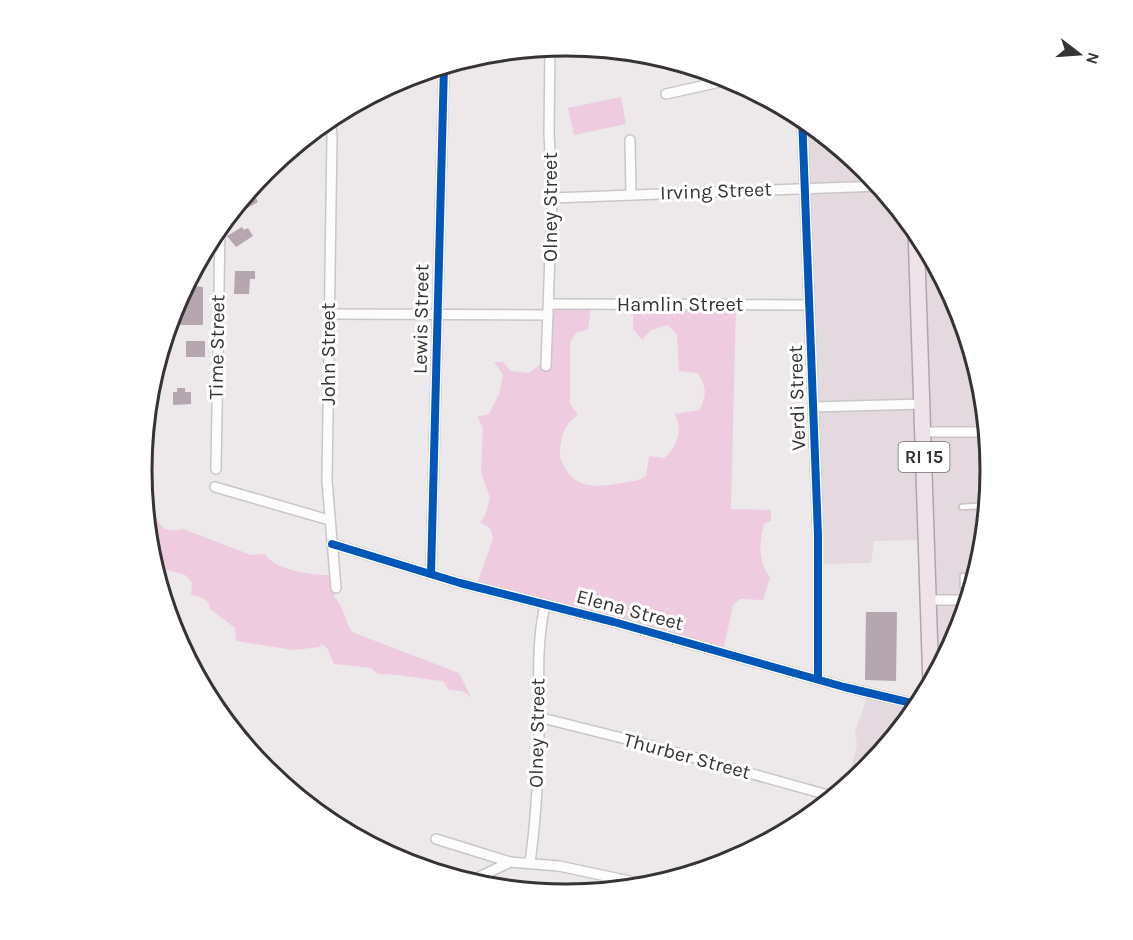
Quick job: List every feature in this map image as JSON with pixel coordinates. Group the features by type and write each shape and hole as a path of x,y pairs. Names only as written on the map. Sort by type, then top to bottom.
{"main road":[{"name":"RI 15","path":"917,249 930,667"}],"street":[{"name":"Olney Street","path":"546,366 552,198 549,133 550,56"},
{"name":"Lewis Street","path":"431,574 444,74"},
{"path":"666,94 716,84"},
{"name":"John Street","path":"331,129 328,314 329,520 336,588"},
{"name":"Verdi Street","path":"803,129 818,535 818,678"},
{"path":"630,140 631,195"},
{"name":"Irving Street","path":"552,198 868,186"},
{"name":"Time Street","path":"216,468 220,244"},
{"name":"Hamlin Street","path":"549,304 810,305"},
{"path":"328,314 548,315"},
{"path":"814,407 922,404"},
{"path":"923,432 979,432"},
{"path":"215,487 329,520"},
{"name":"Elena Street","path":"332,544 431,574 818,678 844,687 909,702"},
{"path":"928,600 960,600"},
{"name":"Olney Street","path":"530,862 538,717 539,637 545,605"},
{"name":"Thurber Street","path":"538,717 826,793"},
{"path":"436,839 510,862 530,862 625,880"},
{"path":"482,876 510,862"}],"lane":[{"path":"962,507 979,508"},
{"path":"963,576 964,586"}],"shaded area":[{"path":"621,97 626,124 574,135 568,108"},
{"path":"803,130 840,158 878,197 911,240 938,287 967,363 977,416 981,470 977,524 967,577 949,629 926,676 922,540 874,541 871,563 815,564"},
{"path":"695,299 735,301 736,304 731,509 771,510 771,521 764,524 761,539 763,565 770,578 763,600 740,599 733,605 723,651 477,584 493,539 490,528 480,522 485,516 490,498 481,472 483,427 477,417 489,414 499,394 503,375 494,362 503,362 511,371 529,373 542,363 547,304 591,306 588,329 576,333 570,342 570,403 578,415 563,433 560,457 565,469 572,477 588,485 597,486 640,480 646,476 649,456 664,458 676,443 679,431 674,414 699,410 705,391 703,382 697,373 679,371 677,335 668,325 651,330 642,340 633,329 633,305"},
{"path":"155,516 167,530 183,529 251,555 265,554 277,564 295,571 332,575 336,588 334,597 340,604 352,632 459,673 471,697 462,691 449,690 443,681 378,674 371,668 334,664 327,648 321,644 320,647 293,650 236,641 235,628 210,609 206,600 191,595 192,582 185,575 164,569"},
{"path":"868,695 907,706 878,743 850,773 857,745 855,732"}],"building":[{"path":"255,197 258,202 245,209"},
{"path":"242,227 244,230 248,228 253,236 236,247 227,236"},
{"path":"235,271 255,271 255,279 250,279 249,294 234,294"},
{"path":"195,286 203,287 203,325 179,325"},
{"path":"186,341 205,341 205,357 186,357"},
{"path":"177,388 185,388 185,392 191,392 191,404 173,405 173,392 177,392"},
{"path":"866,612 897,612 896,681 865,680"}],"cycle path":[{"path":"431,574 444,74"},
{"path":"802,129 818,535 818,678"},
{"path":"332,544 460,583 614,622 844,687 909,702"}]}
